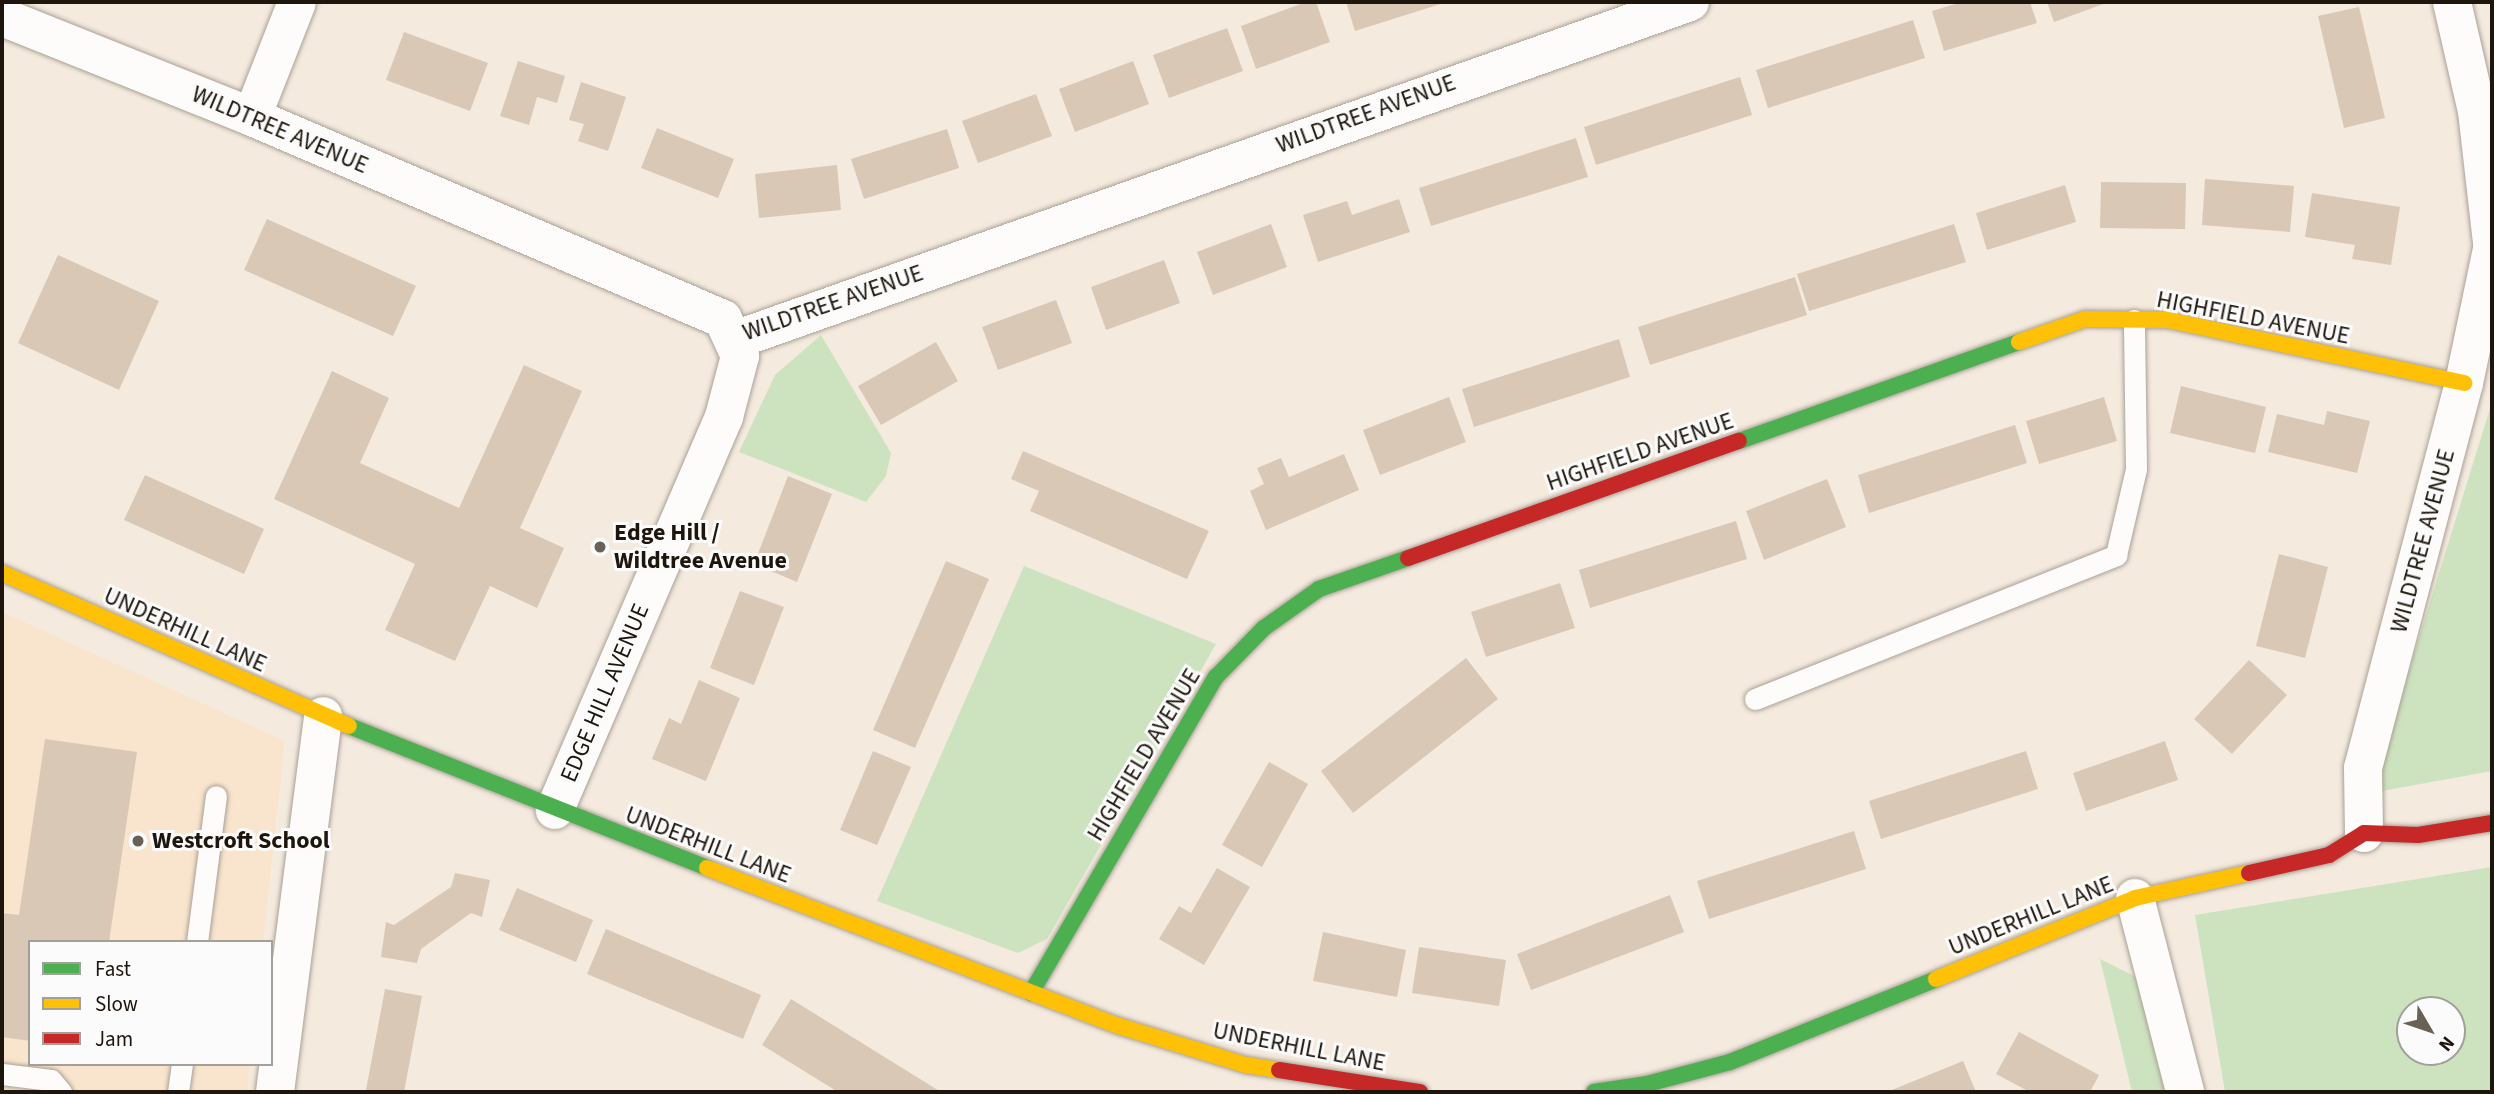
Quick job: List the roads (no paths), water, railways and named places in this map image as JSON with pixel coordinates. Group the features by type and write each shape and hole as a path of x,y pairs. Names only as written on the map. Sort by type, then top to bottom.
{"street":[{"path":"252,117 298,2"},
{"name":"WILDTREE AVENUE","path":"2,17 252,117 689,302 723,319 735,340 1690,2"},
{"path":"2452,2 2477,111 2492,242"},
{"name":"WILDTREE AVENUE","path":"2364,833 2363,768 2464,383 2492,249"},
{"name":"HIGHFIELD AVENUE","path":"1031,993 1216,677 1264,628 1319,589 2085,319 2168,320 2464,383"},
{"name":"EDGE HILL AVENUE","path":"555,810 724,417 740,356 735,340"},
{"name":"UNDERHILL LANE","path":"2,573 323,716 555,810 1119,1026 1246,1065 1420,1092"},
{"path":"275,1072 323,716"},
{"path":"2364,833 2418,835 2492,823"},
{"name":"UNDERHILL LANE","path":"1594,1092 1647,1084 1730,1062 2135,898 2329,855 2364,833"},
{"path":"2135,898 2185,1092"}],"lane":[{"path":"1755,699 2116,555 2136,469 2134,320"},
{"path":"197,940 216,796"},
{"path":"178,1092 182,1066"},
{"path":"2,1074 51,1080 61,1092"}],"place":[{"name":"Edge Hill / Wildtree Avenue","path":"600,547"},
{"name":"Westcroft School","path":"138,841"}]}
